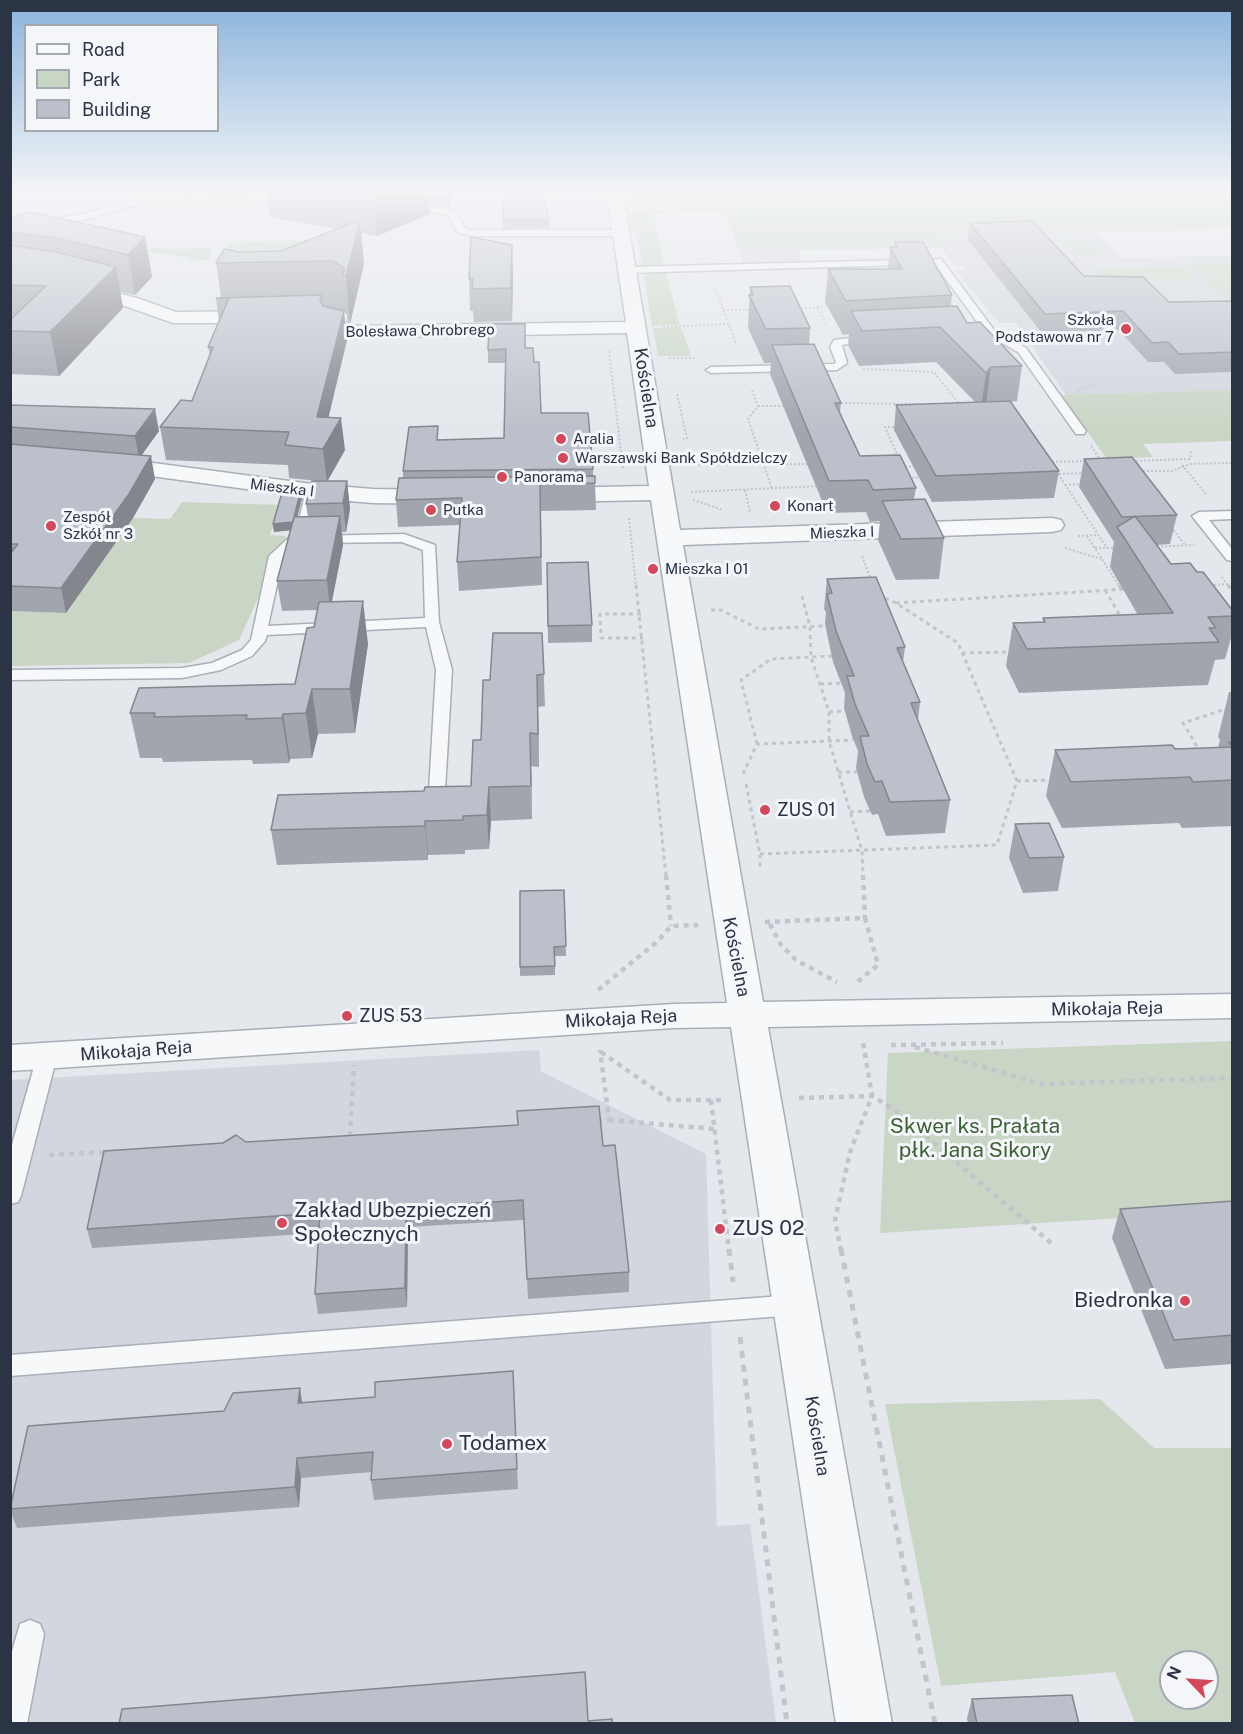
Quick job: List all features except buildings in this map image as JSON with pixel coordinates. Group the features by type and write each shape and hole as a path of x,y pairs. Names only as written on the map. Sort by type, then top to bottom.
{"street":[{"name":"Kościelna","path":"627,270 730,923 747,1013 864,1724"},
{"path":"10,277 64,285 131,302 174,317 192,319 278,317"},
{"name":"Bolesława Chrobrego","path":"300,316 338,316 336,330 341,332 637,327"},
{"path":"146,468 160,448"},
{"name":"Mieszka I","path":"82,461 312,491 402,497 459,497"},
{"path":"531,495 663,493"},
{"name":"Mieszka I","path":"668,538 1056,536"},
{"name":"Mikołaja Reja","path":"10,1058 598,1020 747,1013 1233,1006"}],"lane":[{"path":"944,270 984,332 1022,350 1080,430"},
{"path":"711,370 837,367 842,363 835,348 838,342 885,337"},
{"path":"10,675 182,673 216,667 247,653 258,641 276,556 302,532 312,491"},
{"path":"1233,515 1199,516 1233,557"},
{"path":"294,539 404,538 430,548 432,622 444,670 437,791"},
{"path":"260,631 432,622"},
{"path":"10,1196 47,1056"},
{"path":"10,1366 795,1305"},
{"path":"12,1724 30,1634"}],"path":[{"path":"710,270 736,344"},
{"path":"789,309 833,306"},
{"path":"723,310 756,310"},
{"path":"637,327 728,324"},
{"path":"606,328 644,638 671,926"},
{"path":"669,358 698,358"},
{"path":"837,367 934,372 960,406"},
{"path":"744,370 758,406"},
{"path":"836,403 926,405"},
{"path":"758,406 789,405"},
{"path":"949,405 969,410"},
{"path":"758,406 748,419 772,489"},
{"path":"908,426 885,427 907,478 928,477"},
{"path":"1080,430 1106,466"},
{"path":"1124,461 1190,459 1191,452"},
{"path":"1041,456 1058,474 1107,548"},
{"path":"1178,460 1206,494"},
{"path":"1037,463 1113,461"},
{"path":"1130,472 1172,471 1183,466 1233,463"},
{"path":"682,466 815,465"},
{"path":"892,467 923,466"},
{"path":"1047,474 1088,473"},
{"path":"1065,485 1086,484"},
{"path":"663,493 827,486"},
{"path":"1165,519 1185,545"},
{"path":"1056,536 1102,559"},
{"path":"1087,536 1122,590"},
{"path":"1152,547 1221,544"},
{"path":"1095,548 1118,548"},
{"path":"1204,585 1227,584"},
{"path":"896,603 1134,589"},
{"path":"1105,590 1123,619"},
{"path":"760,854 997,845 1017,781 958,643 896,603 877,595"},
{"path":"802,596 810,627 811,657 830,712 829,741 862,851 865,918 878,965 851,987"},
{"path":"681,611 721,610 759,628 823,626"},
{"path":"640,614 600,614 601,638 644,638"},
{"path":"962,653 1018,651"},
{"path":"759,875 760,854 743,771 757,744 741,680 771,659 832,656"},
{"path":"820,684 843,683"},
{"path":"1202,754 1183,723 1233,707"},
{"path":"830,712 845,711"},
{"path":"757,744 853,740"},
{"path":"838,772 857,772"},
{"path":"1017,781 1063,779"},
{"path":"850,812 870,811"},
{"path":"765,913 781,945 796,960 824,977 842,984"},
{"path":"768,922 865,918"},
{"path":"596,999 596,992 658,940 671,926 698,925"},
{"path":"863,1044 872,1096 850,1152 835,1220 935,1724"},
{"path":"911,1046 1004,1076 1041,1084 1233,1078"},
{"path":"600,1052 609,1120"},
{"path":"351,1136 354,1055"},
{"path":"872,1096 898,1112 1051,1243"},
{"path":"711,1100 788,1724"},
{"path":"585,1122 609,1120 715,1129"},
{"path":"340,1137 362,1136"},
{"path":"20,1157 113,1151"}],"shaded area":[{"name":"Szkoła Podstawowa nr 7","path":"1232,270 1232,390 1066,395 1016,323 999,323 956,271"},
{"path":"539,1050 541,1071 706,1154 717,1526 750,1524 776,1723 11,1724 11,1080"}],"green space":[{"path":"1095,270 1185,270 1197,280 1108,283"},
{"path":"1195,270 1232,270 1232,304"},
{"path":"665,271 680,325 652,326 644,275"},
{"path":"681,327 691,356 658,356 653,328"},
{"path":"1232,390 1232,441 1143,444 1153,457 1107,459 1061,395"},
{"path":"182,502 281,505 270,535 286,536 239,640 189,663 11,666 11,611 66,613 133,518 170,519"},
{"name":"Skwer ks. Prałata płk. Jana Sikory","path":"1232,1041 1232,1211 880,1233 888,1053"},
{"path":"1100,1399 1154,1448 1232,1448 1232,1723 1135,1723 1115,1672 941,1686 885,1404"}],"place":[{"name":"Szkoła Podstawowa nr 7","path":"1126,329"},
{"name":"Aralia","path":"561,439"},
{"name":"Warszawski Bank Spółdzielczy","path":"563,458"},
{"name":"Panorama","path":"502,477"},
{"name":"Konart","path":"775,506"},
{"name":"Putka","path":"431,510"},
{"name":"Zespół Szkół nr 3","path":"51,526"},
{"name":"Mieszka I 01","path":"653,569"},
{"name":"ZUS 01","path":"765,810"},
{"name":"ZUS 53","path":"347,1016"},
{"name":"Zakład Ubezpieczeń Społecznych","path":"282,1223"},
{"name":"ZUS 02","path":"720,1229"},
{"name":"Biedronka","path":"1185,1301"},
{"name":"Todamex","path":"447,1444"}]}
